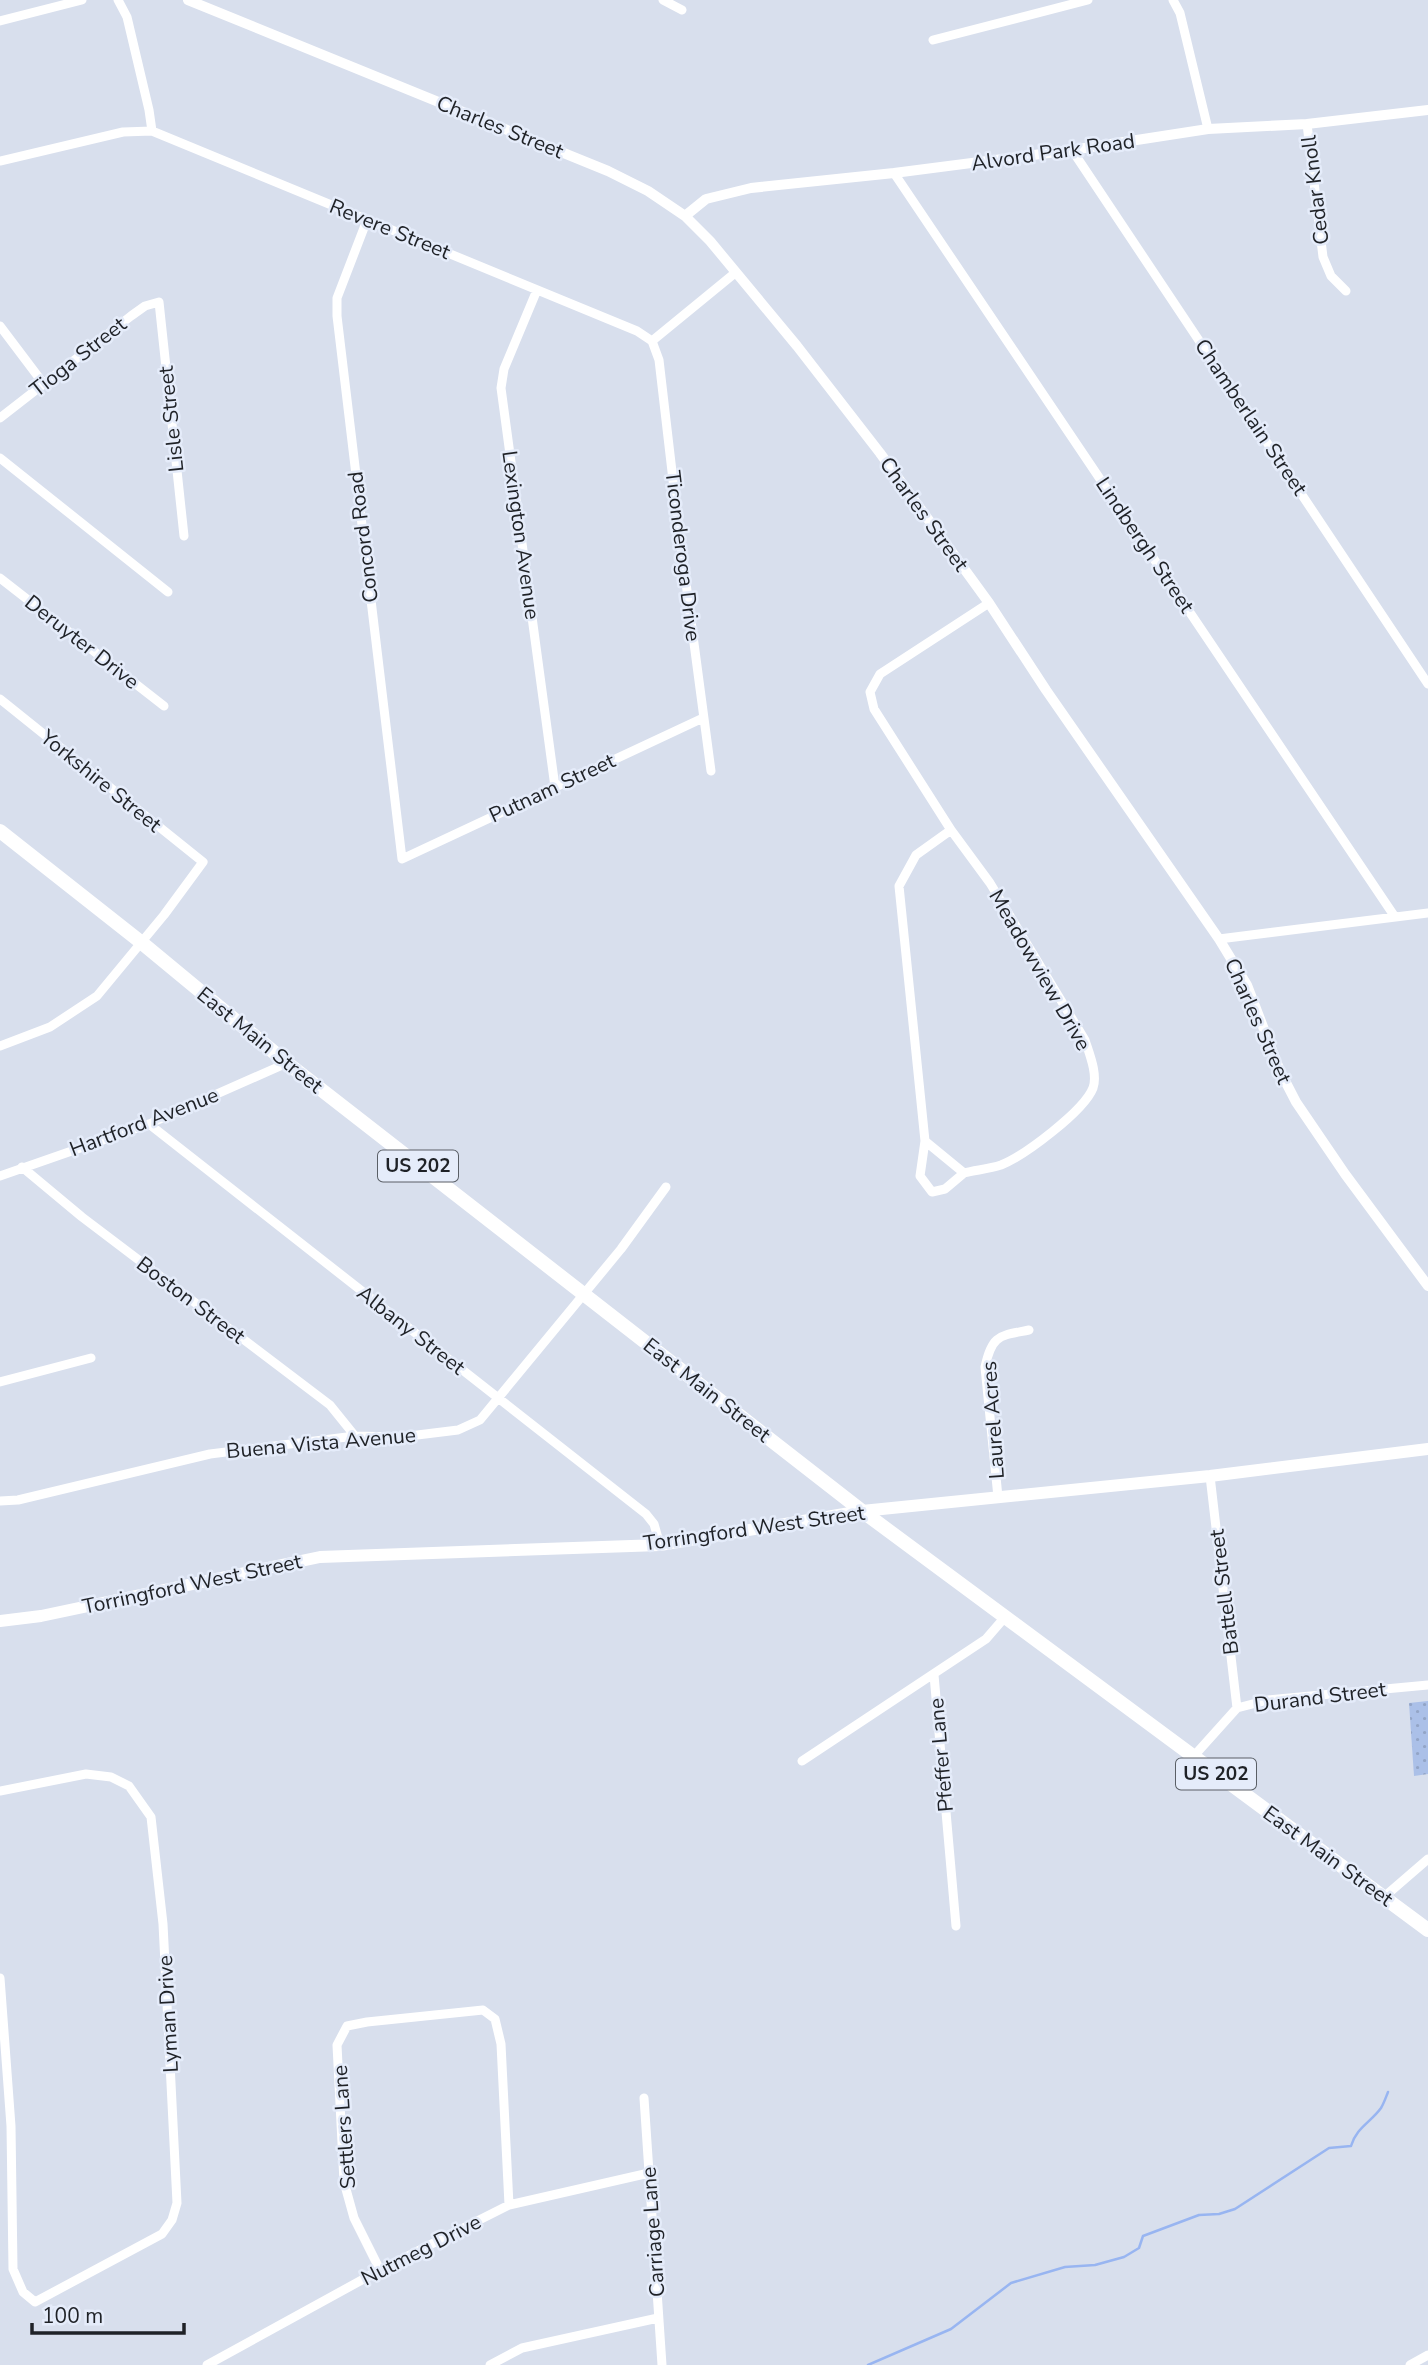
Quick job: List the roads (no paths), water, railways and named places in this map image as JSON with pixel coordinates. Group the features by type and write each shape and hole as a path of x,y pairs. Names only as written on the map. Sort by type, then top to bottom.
{"highway":[{"name":"East Main Street","path":"0,831 142,943 287,1063 862,1511 1428,1930"}],"main road":[{"name":"Torringford West Street","path":"0,1621 41,1616 320,1557 660,1545 862,1511 1210,1476 1428,1449"}],"street":[{"path":"0,21 82,0"},
{"path":"0,161 123,132 152,131 127,17 118,0"},
{"name":"Charles Street","path":"188,0 608,171 648,191 685,216 710,241 797,346 880,453 989,603 1046,690 1219,939 1247,985 1280,1071 1296,1102 1345,1174 1428,1286"},
{"path":"663,0 682,10"},
{"path":"933,40 1088,0"},
{"path":"1173,0 1180,13 1208,129"},
{"name":"Alvord Park Road","path":"685,216 706,199 751,188 894,173 1208,129 1307,124 1428,110"},
{"name":"Cedar Knoll","path":"1307,124 1323,257 1331,276 1346,291"},
{"name":"Revere Street","path":"152,131 637,331 652,341"},
{"name":"Chamberlain Street","path":"1072,150 1428,684"},
{"name":"Lindbergh Street","path":"894,173 1395,917"},
{"name":"Concord Road","path":"367,220 337,298 337,316 402,859"},
{"path":"652,341 735,273"},
{"name":"Lexington Avenue","path":"537,290 503,369 501,388 555,786"},
{"name":"Tioga Street","path":"0,418 131,316 145,306 159,302"},
{"name":"Lisle Street","path":"159,302 184,536"},
{"path":"0,326 43,383"},
{"name":"Ticonderoga Drive","path":"652,341 659,360 711,771"},
{"path":"0,458 168,592"},
{"name":"Deruyter Drive","path":"0,578 164,706"},
{"name":"Meadowview Drive","path":"951,830 916,855 899,886 925,1141 920,1176 932,1192 944,1189 964,1173 1002,1164 1031,1149 1082,1104 1094,1086 1092,1064 1085,1040 990,883 951,830 874,709 870,692 880,674 989,603"},
{"name":"Yorkshire Street","path":"0,699 203,862 142,943"},
{"name":"Putnam Street","path":"402,859 703,718"},
{"path":"1219,939 1428,913"},
{"path":"0,1046 50,1027 97,996 142,943"},
{"name":"Hartford Avenue","path":"0,1176 149,1124 287,1063"},
{"name":"Albany Street","path":"149,1124 646,1514 654,1524 660,1545"},
{"path":"925,1141 964,1173"},
{"name":"Boston Street","path":"22,1167 82,1217 330,1405 355,1436"},
{"name":"Buena Vista Avenue","path":"0,1502 210,1454 355,1436 401,1437 458,1430 480,1420 585,1293 666,1187"},
{"name":"Laurel Acres","path":"998,1497 985,1367 989,1350 1000,1336 1029,1329"},
{"path":"0,1382 91,1358"},
{"name":"Battell Street","path":"1210,1476 1237,1708"},
{"name":"Pfeffer Lane","path":"956,1926 934,1675 986,1639 1005,1617"},
{"path":"802,1761 838,1735 934,1675"},
{"name":"Durand Street","path":"1193,1757 1237,1708 1269,1700 1428,1685"},
{"name":"Lyman Drive","path":"0,1791 86,1774 111,1777 130,1786 151,1816 163,1924 177,2203 172,2220 162,2234 35,2301 23,2291 13,2269 11,2126 0,1978"},
{"path":"1384,1898 1428,1859"},
{"name":"Settlers Lane","path":"380,2270 354,2218 344,2182 337,2045 347,2026 483,2010 495,2019 501,2044 509,2205"},
{"name":"Carriage Lane","path":"644,2098 662,2365"},
{"name":"Nutmeg Drive","path":"207,2365 380,2270 509,2205 649,2173"},
{"path":"490,2365 522,2348 658,2318"},
{"path":"1410,2365 1428,2354"}],"waterway":[{"path":"868,2365 951,2329 1011,2283 1065,2267 1095,2265 1124,2257 1139,2248 1143,2236 1199,2215 1219,2214 1235,2209 1329,2148 1351,2146 1360,2130 1381,2108 1388,2092"}]}
